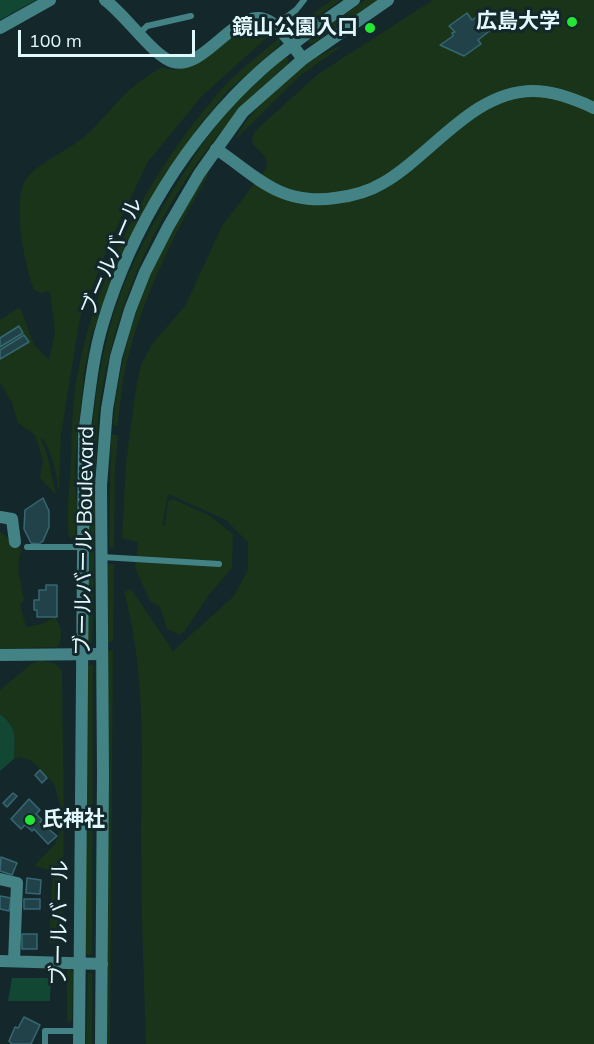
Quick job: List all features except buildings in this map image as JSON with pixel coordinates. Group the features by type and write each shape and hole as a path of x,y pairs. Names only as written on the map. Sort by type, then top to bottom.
{"street":[{"path":"0,28 50,0"},
{"path":"105,0 127,18 163,56 176,63 194,59 247,20 254,18 267,20 276,26 303,59"},
{"name":"ブールバール","path":"79,1038 84,435 94,365 103,324 129,257 153,207 178,165 201,134 229,101 291,44 354,0"},
{"name":"ブールバール Boulevard","path":"101,1044 101,485 107,409 116,357 130,310 145,272 168,227 199,174 243,112 303,59 388,0"},
{"path":"216,149 254,177 281,192 303,198 327,200 359,194 385,182 446,132 495,99 519,92 533,91 573,98 594,108"},
{"path":"0,517 12,519 15,542"},
{"path":"0,655 102,654"},
{"path":"0,879 17,883 14,961"},
{"path":"0,961 102,964"}],"lane":[{"path":"276,26 296,10 304,0"},
{"path":"140,33 147,26 191,16"},
{"path":"27,547 82,547"},
{"path":"102,557 219,564"},
{"path":"45,1044 45,1031 79,1038"}],"shaded area":[{"path":"0,0 36,0 0,20"},
{"path":"332,0 341,0 297,31 289,30"},
{"path":"365,0 378,0 313,44 308,43 308,41"},
{"path":"433,0 594,0 594,1044 146,1044 141,871 141,718 136,654 124,592 131,589 173,651 233,597 248,570 248,542 226,520 168,494 162,526 165,524 168,501 173,499 210,516 233,534 232,568 208,596 184,632 179,634 167,629 160,607 150,601 135,568 138,542 122,538 126,463 141,365 152,344 185,306 222,226 267,167 266,158 252,143 254,132 318,74"},
{"path":"249,25 265,25 273,32 202,96 147,163 108,247 80,318 61,434 59,494 52,459 41,438 56,495 40,478 43,461 35,435 18,423 12,403 0,382 0,359 28,342 24,335 0,350 0,347 23,333 19,326 0,338 0,320 20,307 34,345 49,360 55,332 50,291 42,293 34,290 23,248 20,197 24,183 30,174 49,159 83,138 139,82 162,67 184,68 196,63"},
{"path":"280,37 280,45 227,92 203,121 163,177 124,250 91,337 84,373 75,464 77,515 75,536 70,539 68,511 74,398 81,356 107,273 146,194 195,122 228,82"},
{"path":"345,44 301,75 236,139 257,108 288,78 316,58"},
{"path":"287,57 288,64 250,100 215,140 184,183 157,229 135,277 117,327 105,378 97,430 92,643 88,643 88,510 93,421 108,334 121,292 153,224 208,136 245,93"},
{"path":"210,172 170,245 148,296 130,348 117,426 113,425 125,352 147,282 176,222 203,177"},
{"path":"111,435 118,435 115,468 114,548 109,547"},
{"path":"0,531 22,550 19,569 24,600 20,604 26,627 41,624 55,617 61,632 58,647 0,649"},
{"path":"108,564 114,564 113,641 108,642"},
{"path":"113,650 110,1044 104,1044 108,651"},
{"path":"39,661 55,663 62,671 64,817 62,941 49,943 53,871 34,866 55,844 59,835 60,805 54,784 32,761 20,757 14,759 13,729 0,714 0,690 31,664"},
{"path":"91,664 93,666 92,954 89,956 86,954 86,667"},
{"path":"0,714 13,729 15,745 14,759 0,771"},
{"path":"67,967 73,972 72,1020 69,1022 67,1021"},
{"path":"88,973 92,974 92,1044 86,1044"},
{"path":"12,978 49,978 51,980 50,1001 8,1001"}],"place":[{"name":"広島大学","path":"572,22"},
{"name":"鏡山公園入口","path":"370,28"},
{"name":"氏神社","path":"30,820"}]}
